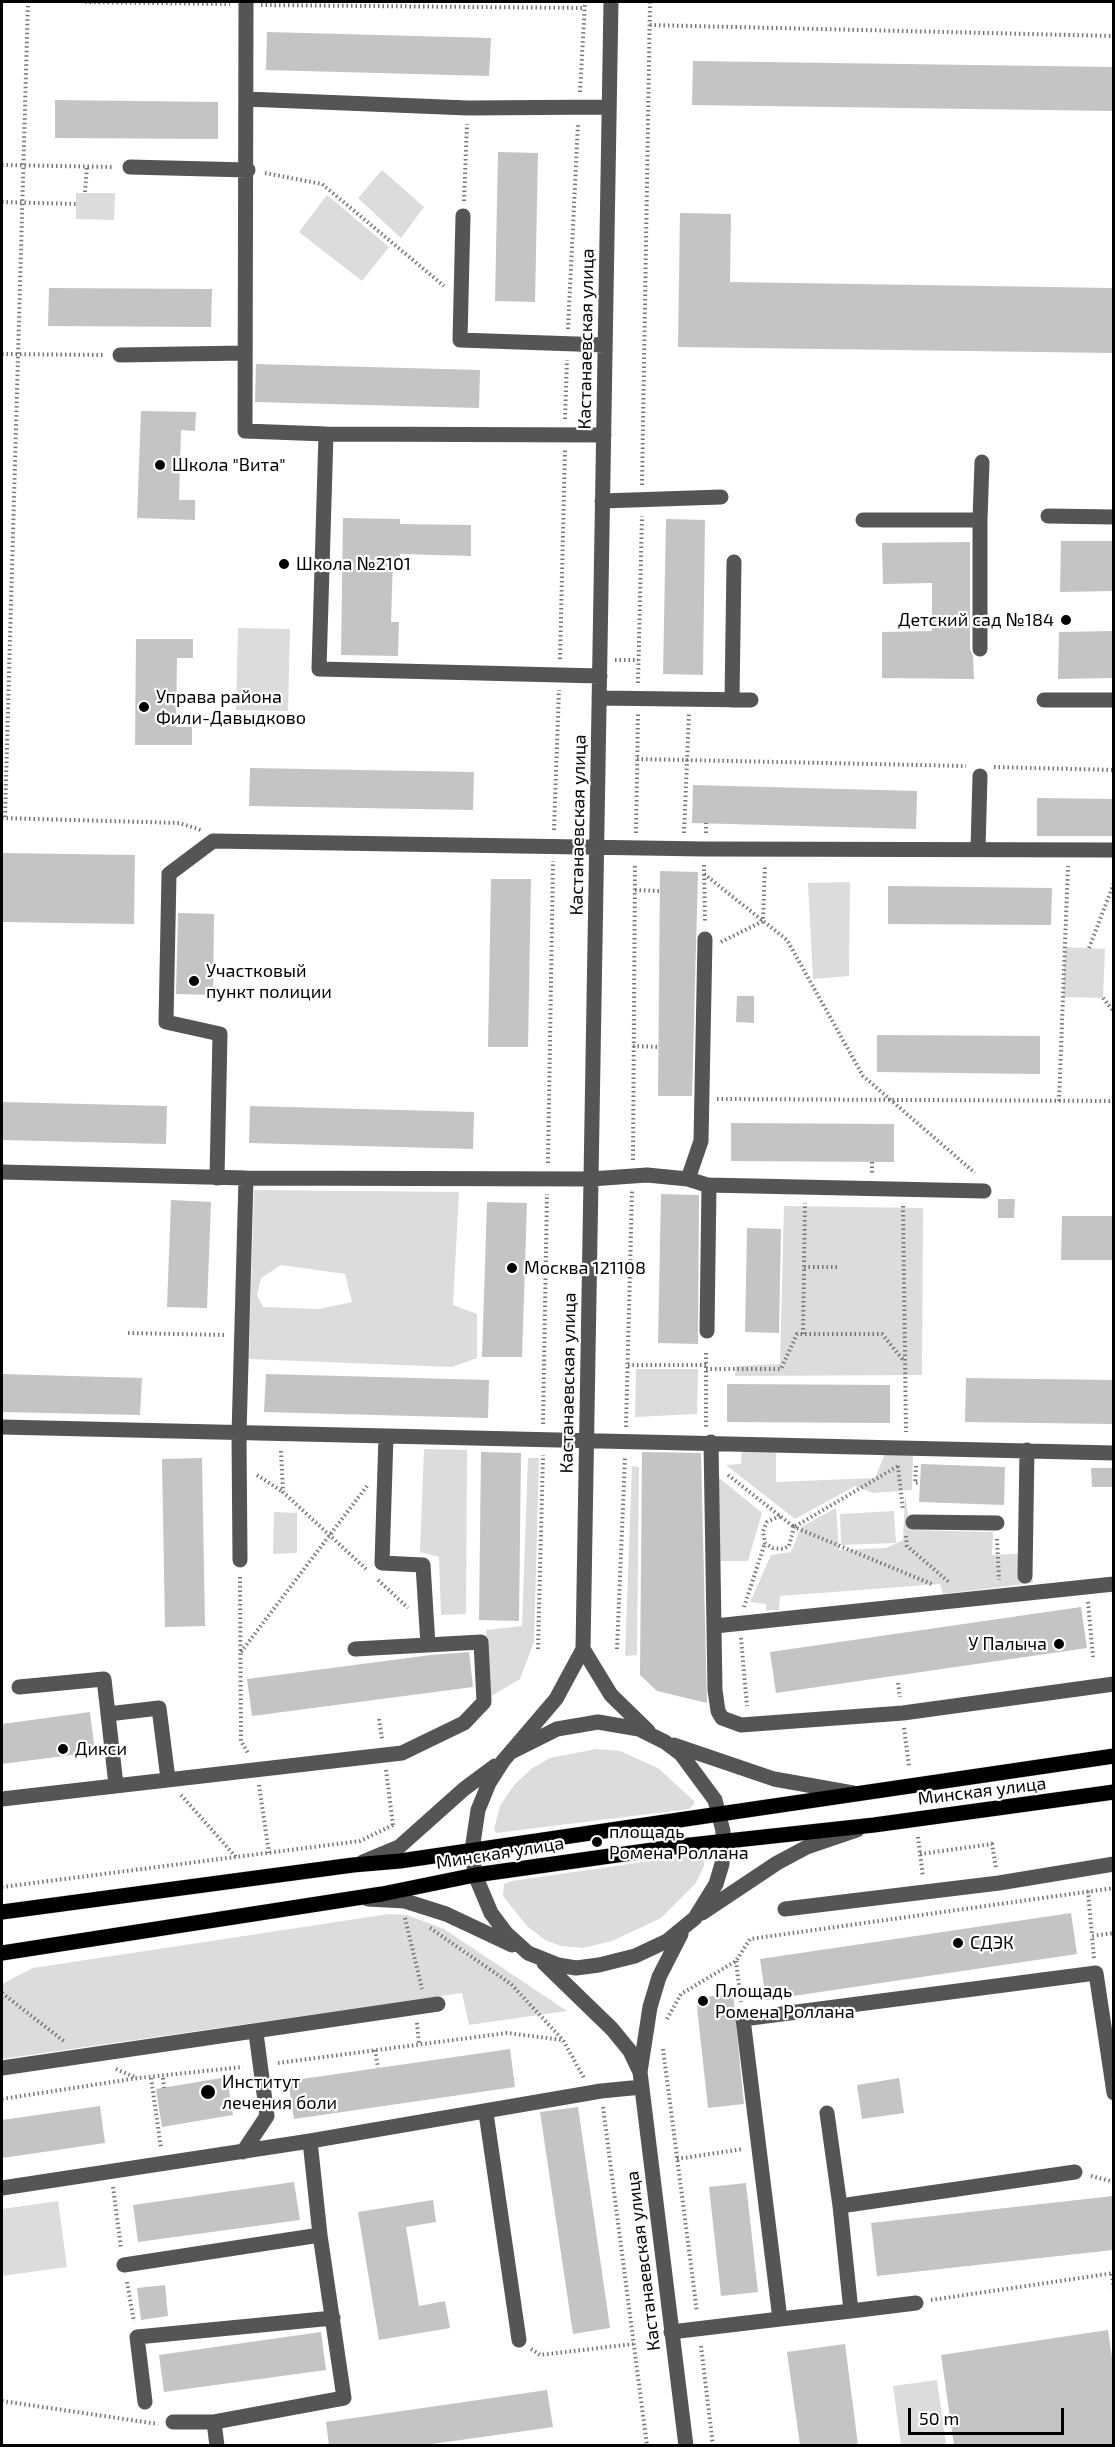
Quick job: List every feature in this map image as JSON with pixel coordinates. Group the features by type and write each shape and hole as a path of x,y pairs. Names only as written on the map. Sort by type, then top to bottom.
{"main road":[{"name":"Минская улица","path":"2,1912 472,1850 1113,1756"},
{"name":"Минская улица","path":"2,1953 357,1898 475,1875 724,1840 874,1825 1113,1792"}],"street":[{"name":"Кастанаевская улица","path":"611,2 583,1649 556,1700 507,1756 478,1810 472,1850 475,1875 490,1913 506,1933 533,1955 612,2029 630,2051 641,2080"},
{"path":"246,3 248,170 245,431 326,434 604,435"},
{"path":"246,99 468,108 609,107"},
{"path":"130,167 248,170"},
{"path":"463,216 460,340 605,345"},
{"path":"120,355 245,353"},
{"path":"326,434 319,669 600,676"},
{"path":"980,649 982,462"},
{"path":"602,501 721,497"},
{"path":"1048,516 1113,517"},
{"path":"863,520 980,520"},
{"path":"732,700 734,562"},
{"path":"599,698 751,700"},
{"path":"1044,700 1113,700"},
{"path":"978,770 978,849"},
{"path":"217,1178 220,1034 166,1022 169,874 213,841 704,849 1113,850"},
{"path":"688,1179 701,1141 705,945"},
{"path":"2,1172 217,1178 591,1179 633,1176 688,1179 709,1185 984,1191"},
{"path":"240,1560 239,1435 246,1178"},
{"path":"707,1331 709,1185"},
{"path":"2,1427 239,1435 543,1438 1113,1453"},
{"path":"386,1436 382,1563 423,1565 428,1645"},
{"path":"708,1442 711,1461 715,1690 718,1711 722,1718 741,1725 903,1713 1113,1684"},
{"path":"1025,1576 1026,1450"},
{"path":"913,1522 997,1523"},
{"path":"715,1626 1113,1584"},
{"path":"2,1798 402,1753 464,1723 484,1702 481,1642 355,1648"},
{"name":"Кастанаевская улица","path":"583,1649 611,1695 693,1767 715,1800 724,1840 722,1864 716,1884 659,1977 650,2007 641,2080 670,2332 686,2445"},
{"path":"19,1687 104,1679 116,1785"},
{"path":"108,1714 159,1708 168,1779"},
{"name":"Кастанаевская улица","path":"507,1756 534,1738 577,1724 619,1724 659,1738"},
{"path":"659,1738 774,1779 864,1794"},
{"path":"353,1865 399,1848 464,1789 507,1756"},
{"path":"690,1923 777,1863 807,1847 874,1825"},
{"path":"785,1908 999,1883 1113,1864"},
{"path":"357,1898 405,1901 446,1914 533,1955"},
{"name":"Кастанаевская улица","path":"533,1955 567,1967 599,1965 635,1956 667,1941 690,1923"},
{"path":"780,2319 743,2019 1096,1973 1113,2092"},
{"path":"2,2068 438,2004"},
{"path":"243,2152 267,2116 256,2032"},
{"path":"2,2188 486,2113 601,2091 641,2080"},
{"path":"486,2113 519,2340"},
{"path":"827,2113 851,2311"},
{"path":"173,2422 214,2422 344,2397 320,2235 310,2141"},
{"path":"840,2206 1075,2172"},
{"path":"124,2265 320,2235"},
{"path":"670,2332 916,2303"},
{"path":"145,2402 137,2337 333,2318"},
{"path":"214,2422 217,2445"}],"path":[{"path":"28,2 3,818 179,823"},
{"path":"85,2 584,8"},
{"path":"538,1649 554,846 567,344 585,2"},
{"path":"617,1649 626,1440 633,1176 635,847 650,2"},
{"path":"650,25 1113,36"},
{"path":"463,216 468,108"},
{"path":"2,165 130,167"},
{"path":"86,192 87,166"},
{"path":"248,170 322,184 461,300"},
{"path":"2,202 76,204"},
{"path":"2,354 120,355"},
{"path":"683,848 690,700"},
{"path":"637,759 978,770 1113,770"},
{"path":"704,849 705,945 763,921"},
{"path":"763,921 765,849"},
{"path":"1059,1101 1069,850"},
{"path":"704,874 787,940 863,1076 987,1182 984,1191"},
{"path":"1089,948 1113,883"},
{"path":"635,890 660,891"},
{"path":"1103,998 1113,1012"},
{"path":"633,1046 659,1047"},
{"path":"702,1099 1113,1101"},
{"path":"803,1334 806,1188"},
{"path":"903,1190 906,1447"},
{"path":"804,1267 840,1267"},
{"path":"128,1333 242,1334"},
{"path":"628,1365 782,1370 797,1334 882,1334 905,1361"},
{"path":"705,1353 708,1442"},
{"path":"281,1435 283,1492"},
{"path":"240,1653 385,1461"},
{"path":"711,1461 794,1527 936,1586"},
{"path":"239,1463 283,1492 427,1626"},
{"path":"780,1516 771,1519 764,1526 765,1543 778,1549 789,1546 794,1527 898,1466"},
{"path":"916,1468 915,1483 920,1482"},
{"path":"997,1523 999,1596"},
{"path":"240,1560 241,1742 257,1769 269,1853"},
{"path":"1087,1587 1093,1657"},
{"path":"379,1719 393,1825 396,1831"},
{"path":"168,1779 236,1858"},
{"path":"2,1887 360,1840 393,1825"},
{"path":"920,1854 992,1844 1003,1905"},
{"path":"661,2029 681,1994 736,1961 750,1939 1113,1888"},
{"path":"1088,1892 1096,1973"},
{"path":"412,1922 405,1917 424,1998 415,2008 419,2044"},
{"path":"420,1924 428,1927 511,1984 563,2040 582,2076 601,2091 647,2445"},
{"path":"1092,1936 1113,1933"},
{"path":"736,1961 743,2019"},
{"path":"2,2099 507,2033 563,2040"},
{"path":"662,2039 713,2445"},
{"path":"375,2050 378,2068"},
{"path":"152,2078 158,2124"},
{"path":"162,2078 164,2088"},
{"path":"677,2159 759,2146"},
{"path":"1075,2172 1113,2182"},
{"path":"916,2303 1113,2273 1113,2290"},
{"path":"519,2340 540,2355 633,2344"},
{"path":"2,2401 153,2424 173,2422"}],"shaded area":[{"path":"382,170 424,207 401,238 358,198"},
{"path":"76,193 115,193 114,220 76,219"},
{"path":"327,195 389,247 362,281 299,232"},
{"path":"238,628 290,629 288,711 236,710"},
{"path":"850,882 849,976 813,979 808,883"},
{"path":"1065,947 1105,949 1103,998 1063,997"},
{"path":"254,1190 459,1192 453,1305 477,1314 477,1358 452,1367 249,1359","holes":["281,1265 345,1274 352,1302 319,1309 263,1307 257,1295 261,1278"]},
{"path":"784,1206 923,1208 922,1375 735,1376 736,1366 780,1364"},
{"path":"636,1369 698,1369 697,1414 635,1417"},
{"path":"742,1448 776,1448 776,1482 875,1478 886,1451 913,1452 912,1490 873,1493 855,1486 795,1519 726,1465 741,1464"},
{"path":"424,1449 467,1450 466,1614 441,1615 439,1557 420,1552"},
{"path":"528,1458 539,1458 534,1642 520,1679 488,1698 486,1630 522,1626"},
{"path":"632,1466 639,1467 637,1655 625,1656"},
{"path":"718,1477 762,1513 748,1561 719,1561"},
{"path":"905,1494 910,1530 993,1532 992,1555 1030,1553 1033,1583 943,1594 940,1584 780,1596 779,1610 766,1611 766,1604 750,1602 771,1555 791,1552 801,1527 836,1508 839,1550 886,1548 903,1540"},
{"path":"894,1511 896,1543 841,1545 840,1514"},
{"path":"274,1512 297,1513 297,1553 273,1554"},
{"path":"596,1749 620,1751 658,1768 694,1801 694,1804 689,1809 496,1833 494,1829 500,1806 514,1785 531,1769 550,1758"},
{"path":"705,1853 704,1866 696,1883 661,1918 612,1941 583,1948 561,1946 545,1940 527,1926 503,1896 504,1884 512,1881"},
{"path":"389,1914 407,1915 444,1929 567,2011 469,2025 462,1993 2,2059 2,1984 33,1968"},
{"path":"58,2201 67,2267 2,2276 2,2209"},
{"path":"937,2380 946,2445 901,2445 893,2386"}],"building":[{"path":"267,32 491,38 489,76 266,70"},
{"path":"693,61 1113,67 1113,111 692,105"},
{"path":"55,100 218,102 218,139 55,138"},
{"path":"498,152 538,153 535,302 495,301"},
{"path":"680,213 731,214 730,282 1113,288 1113,353 678,347"},
{"path":"49,288 212,289 211,327 48,326"},
{"path":"256,364 480,370 479,408 255,402"},
{"name":"Школа \"Вита\"","path":"141,411 196,412 195,431 181,430 179,500 195,500 195,520 137,518"},
{"path":"343,518 400,519 400,524 471,525 471,556 400,554 400,559 393,559 391,622 399,622 398,656 341,655"},
{"path":"666,519 705,520 703,675 663,674"},
{"path":"1061,541 1113,541 1113,591 1060,592"},
{"path":"970,542 970,649 973,656 974,679 882,678 882,632 932,631 932,583 883,584 882,543"},
{"path":"1113,631 1113,678 1058,679 1059,632"},
{"path":"136,639 193,639 193,658 177,658 176,727 192,727 192,745 135,745"},
{"path":"250,768 474,772 473,810 249,806"},
{"path":"693,785 917,791 916,829 692,823"},
{"path":"1037,798 1113,799 1113,836 1037,836"},
{"path":"2,853 135,855 134,924 2,922"},
{"path":"660,871 698,872 692,1096 658,1096"},
{"path":"491,879 531,879 528,1047 488,1047"},
{"path":"888,886 1052,888 1051,925 888,924"},
{"path":"178,913 214,914 213,995 176,994"},
{"path":"737,996 754,996 754,1023 736,1022"},
{"path":"877,1035 1040,1036 1040,1074 877,1072"},
{"path":"2,1102 167,1106 166,1144 2,1140"},
{"path":"250,1106 474,1112 473,1149 249,1143"},
{"path":"731,1123 894,1124 894,1162 731,1161"},
{"path":"661,1194 699,1195 698,1344 658,1343"},
{"path":"998,1199 1015,1199 1014,1218 998,1218"},
{"path":"171,1200 211,1202 207,1308 167,1307"},
{"path":"487,1202 527,1203 522,1357 482,1357"},
{"path":"1062,1216 1113,1216 1113,1260 1061,1260"},
{"path":"747,1228 781,1229 779,1333 745,1332"},
{"path":"2,1374 142,1378 140,1415 2,1412"},
{"path":"266,1374 489,1380 488,1418 264,1412"},
{"path":"966,1378 1113,1380 1113,1424 965,1422"},
{"path":"727,1384 890,1385 890,1423 727,1422"},
{"path":"481,1452 521,1453 519,1621 479,1620"},
{"path":"642,1452 701,1453 707,1703 657,1691 640,1675"},
{"path":"202,1458 205,1626 165,1627 162,1459"},
{"path":"921,1464 1005,1467 1004,1505 919,1502"},
{"path":"1091,1468 1113,1468 1113,1487 1092,1487"},
{"path":"1081,1607 1087,1648 776,1693 770,1652"},
{"path":"469,1652 473,1687 252,1716 247,1679"},
{"path":"90,1712 95,1752 2,1764 2,1724"},
{"path":"1071,1913 1077,1954 766,2000 760,1959"},
{"path":"733,1994 744,2104 708,2108 696,1998"},
{"path":"510,2049 515,2087 294,2119 288,2081"},
{"path":"227,2077 233,2115 162,2127 156,2089"},
{"path":"899,2078 904,2113 862,2119 857,2085"},
{"path":"100,2106 105,2143 2,2158 2,2120"},
{"path":"578,2107 610,2328 573,2334 540,2112"},
{"path":"294,2182 300,2220 138,2242 133,2205"},
{"path":"746,2183 758,2292 721,2296 709,2187"},
{"path":"1113,2196 1113,2250 877,2276 871,2223"},
{"path":"433,2200 436,2222 406,2227 419,2306 445,2301 450,2328 379,2340 358,2212"},
{"path":"165,2285 168,2316 141,2320 137,2288"},
{"path":"1108,2330 1113,2364 1113,2444 954,2445 941,2355"},
{"path":"321,2332 326,2370 164,2392 159,2355"},
{"path":"845,2344 858,2445 800,2445 787,2352"},
{"path":"547,2390 553,2427 425,2445 329,2445 326,2422"}],"place":[{"name":"Школа \"Вита\"","path":"160,465"},
{"name":"Школа №2101","path":"284,564"},
{"name":"Детский сад №184","path":"1066,620"},
{"name":"Управа района Фили-Давыдково","path":"144,707"},
{"name":"Участковый пункт полиции","path":"194,981"},
{"name":"Москва 121108","path":"512,1268"},
{"name":"У Палыча","path":"1059,1644"},
{"name":"Дикси","path":"63,1749"},
{"name":"площадь Ромена Роллана","path":"597,1842"},
{"name":"СДЭК","path":"958,1943"},
{"name":"Площадь Ромена Роллана","path":"703,2001"},
{"name":"Институт лечения боли","path":"208,2092"}]}
